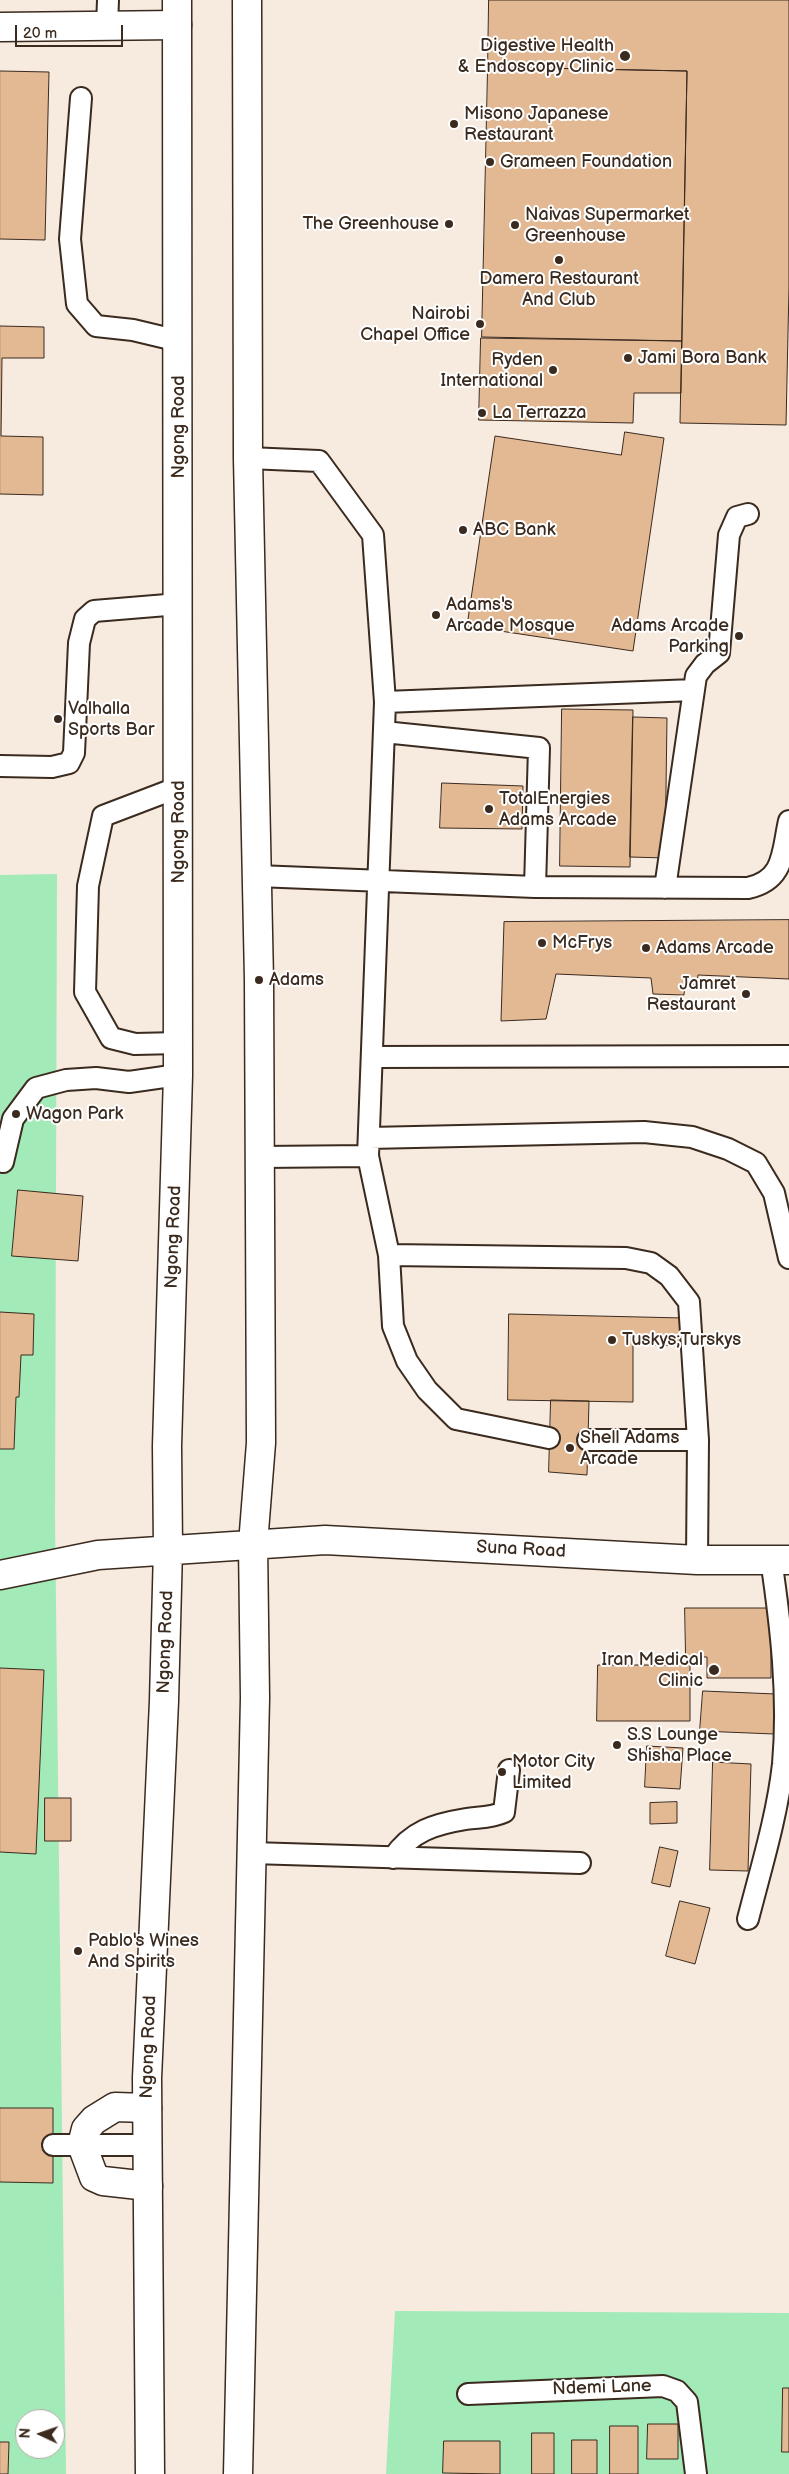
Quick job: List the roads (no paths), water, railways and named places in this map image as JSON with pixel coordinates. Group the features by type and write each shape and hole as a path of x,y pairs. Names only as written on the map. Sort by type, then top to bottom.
{"main road":[{"path":"238,2474 255,1698 253,1544 261,1443 261,1157 248,458 247,0"},
{"path":"0,27 107,27 177,12"},
{"name":"Ngong Road","path":"150,2474 148,2108 168,1549 167,1446 178,1075 179,341 176,221 177,12"},
{"name":"Suna Road","path":"0,1575 98,1555 325,1540 697,1560 780,1559"},
{"path":"148,2108 115,2107 86,2129 82,2145 94,2177 103,2181 148,2186"}],"lane":[{"path":"107,27 108,0"},
{"path":"81,98 70,239 77,304 96,326 133,330 179,341"},
{"path":"248,458 319,461 373,535 385,702 369,1147 389,1255 393,1326 407,1361 427,1390 456,1420 549,1438"},
{"path":"666,888 696,676 705,664 719,654 729,535 737,517 748,514"},
{"path":"0,766 52,767 69,763 74,753 79,643 85,619 94,611 179,604"},
{"path":"385,702 694,690"},
{"path":"384,732 539,748 535,887"},
{"path":"178,1043 135,1044 111,1038 85,992 88,886 103,816 179,788"},
{"path":"257,876 535,887 748,888 762,885 778,870 789,820"},
{"path":"372,1057 789,1056"},
{"path":"3,1162 13,1119 36,1088 66,1080 96,1078 129,1082 178,1075"},
{"path":"261,1157 369,1147 644,1132 692,1137 728,1149 756,1163 774,1193 789,1258"},
{"path":"389,1255 626,1258 651,1263 669,1276 689,1302 698,1440 697,1560"},
{"path":"588,1440 698,1440"},
{"path":"748,1919 772,1828 783,1764 785,1700 780,1559"},
{"path":"393,1858 409,1838 424,1830 466,1820 491,1818 504,1812 507,1801 509,1770"},
{"path":"252,1853 580,1863"},
{"path":"53,2145 148,2146"},
{"name":"Ndemi Lane","path":"468,2394 663,2386 677,2391 687,2402 696,2474"}],"place":[{"name":"Digestive Health & Endoscopy Clinic","path":"625,56"},
{"name":"Misono Japanese Restaurant","path":"454,124"},
{"name":"Grameen Foundation","path":"490,162"},
{"name":"The Greenhouse","path":"449,224"},
{"name":"Naivas Supermarket Greenhouse","path":"515,225"},
{"name":"Damera Restaurant And Club","path":"559,260"},
{"name":"Nairobi Chapel Office","path":"480,324"},
{"name":"Jami Bora Bank","path":"628,358"},
{"name":"Ryden International","path":"553,370"},
{"name":"La Terrazza","path":"482,413"},
{"name":"ABC Bank","path":"463,530"},
{"name":"Adams's Arcade Mosque","path":"436,615"},
{"name":"Adams Arcade Parking","path":"739,636"},
{"name":"Valhalla Sports Bar","path":"58,719"},
{"name":"TotalEnergies Adams Arcade","path":"489,809"},
{"name":"McFrys","path":"542,943"},
{"name":"Adams Arcade","path":"646,948"},
{"name":"Adams","path":"259,980"},
{"name":"Jamret Restaurant","path":"746,994"},
{"name":"Wagon Park","path":"16,1114"},
{"name":"Tuskys;Turskys","path":"612,1340"},
{"name":"Shell Adams Arcade","path":"570,1448"},
{"name":"Iran Medical Clinic","path":"714,1670"},
{"name":"S.S Lounge Shisha Place","path":"617,1745"},
{"name":"Motor City Limited","path":"502,1772"},
{"name":"Pablo's Wines And Spirits","path":"78,1951"}]}
